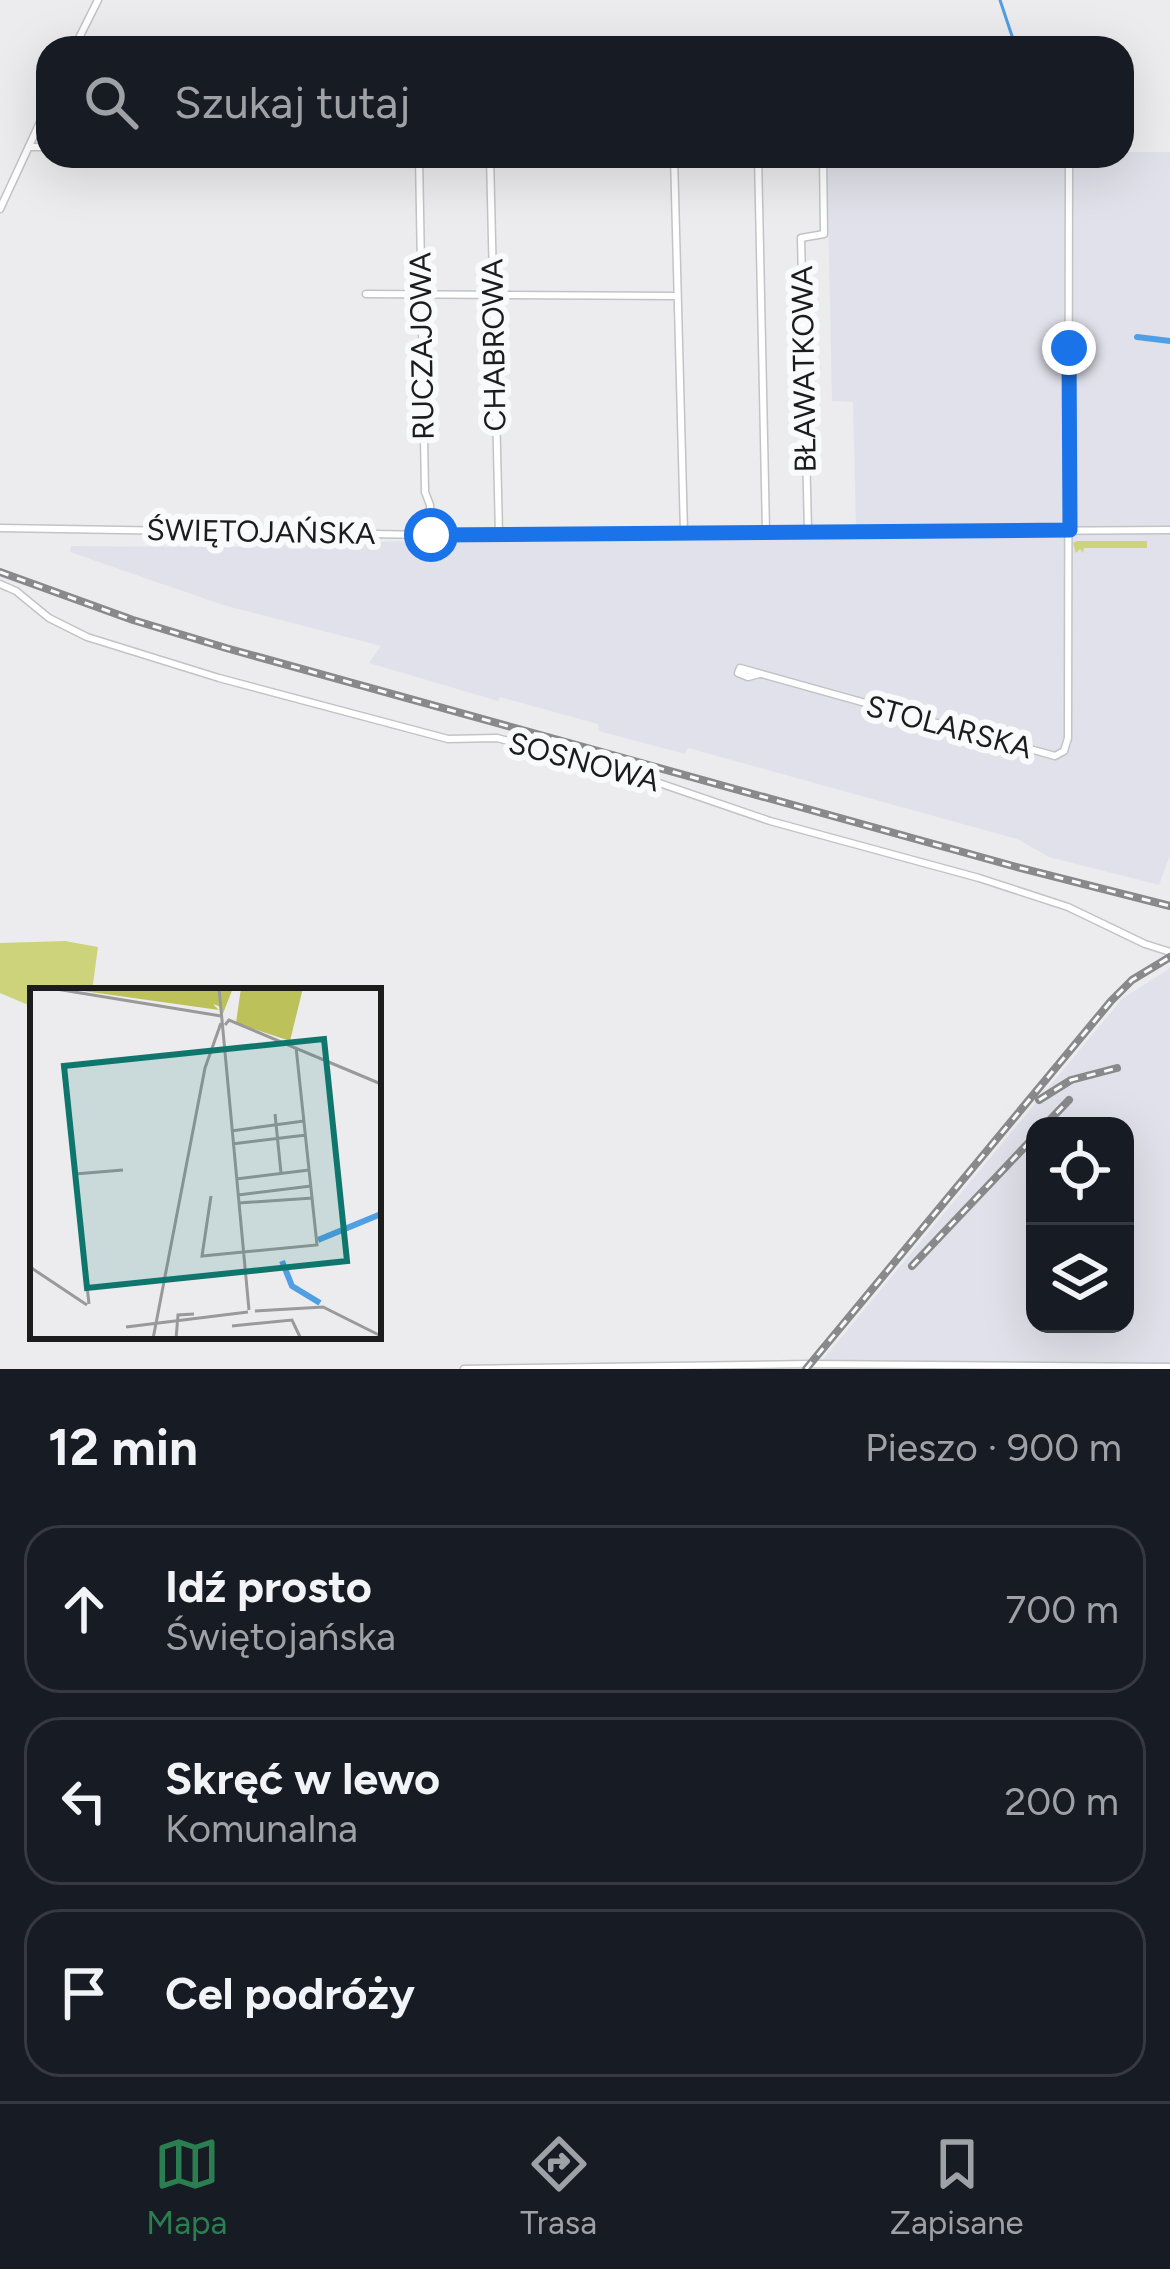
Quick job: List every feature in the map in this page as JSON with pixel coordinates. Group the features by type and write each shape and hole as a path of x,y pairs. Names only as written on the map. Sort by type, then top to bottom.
{"street":[{"path":"80,36 98,0"},
{"path":"0,209 36,132"},
{"path":"29,147 36,147"},
{"name":"RUCZAJOWA","path":"419,168 425,492 431,535"},
{"name":"CHABROWA","path":"490,168 499,534"},
{"path":"674,168 684,532"},
{"path":"758,168 766,532"},
{"name":"BŁAWATKOWA","path":"808,532 801,238 824,234 823,168"},
{"path":"1069,168 1070,530"},
{"path":"365,294 677,296"},
{"name":"ŚWIĘTOJAŃSKA","path":"0,528 431,535 1170,530"},
{"name":"STOLARSKA","path":"759,674 1055,756 1064,751 1068,738 1070,530"},
{"name":"SOSNOWA","path":"0,584 49,618 98,640 219,678 448,739 496,738 627,772 770,820 1068,907 1170,952"},
{"path":"464,1369 810,1364 1170,1367"}],"shaded area":[{"path":"1134,152 1170,152 1170,855 1159,885 1049,857 1017,839 688,748 685,754 599,731 598,724 369,663 381,646 223,605 70,552 71,546 228,547 856,526 853,402 832,401 827,168 1134,168"},
{"path":"1170,968 1170,1369 815,1369 1122,999"}],"green space":[{"path":"1147,541 1147,548 1084,548 1083,553 1080,549 1076,553 1073,543"},
{"path":"65,941 98,947 92,988 30,988 30,1006 0,993 0,943"}],"waterway":[{"path":"1000,0 1012,36"},
{"path":"1137,337 1170,341"}],"railway":[{"path":"0,572 226,648 1170,906"},
{"path":"806,1369 1111,1001 1132,980 1170,957"},
{"path":"1039,1100 1071,1080 1117,1068"},
{"path":"1053,1117 1069,1100"},
{"path":"912,1266 1026,1146"}],"route":[{"path":"431,535 1070,530 1069,348"}]}
